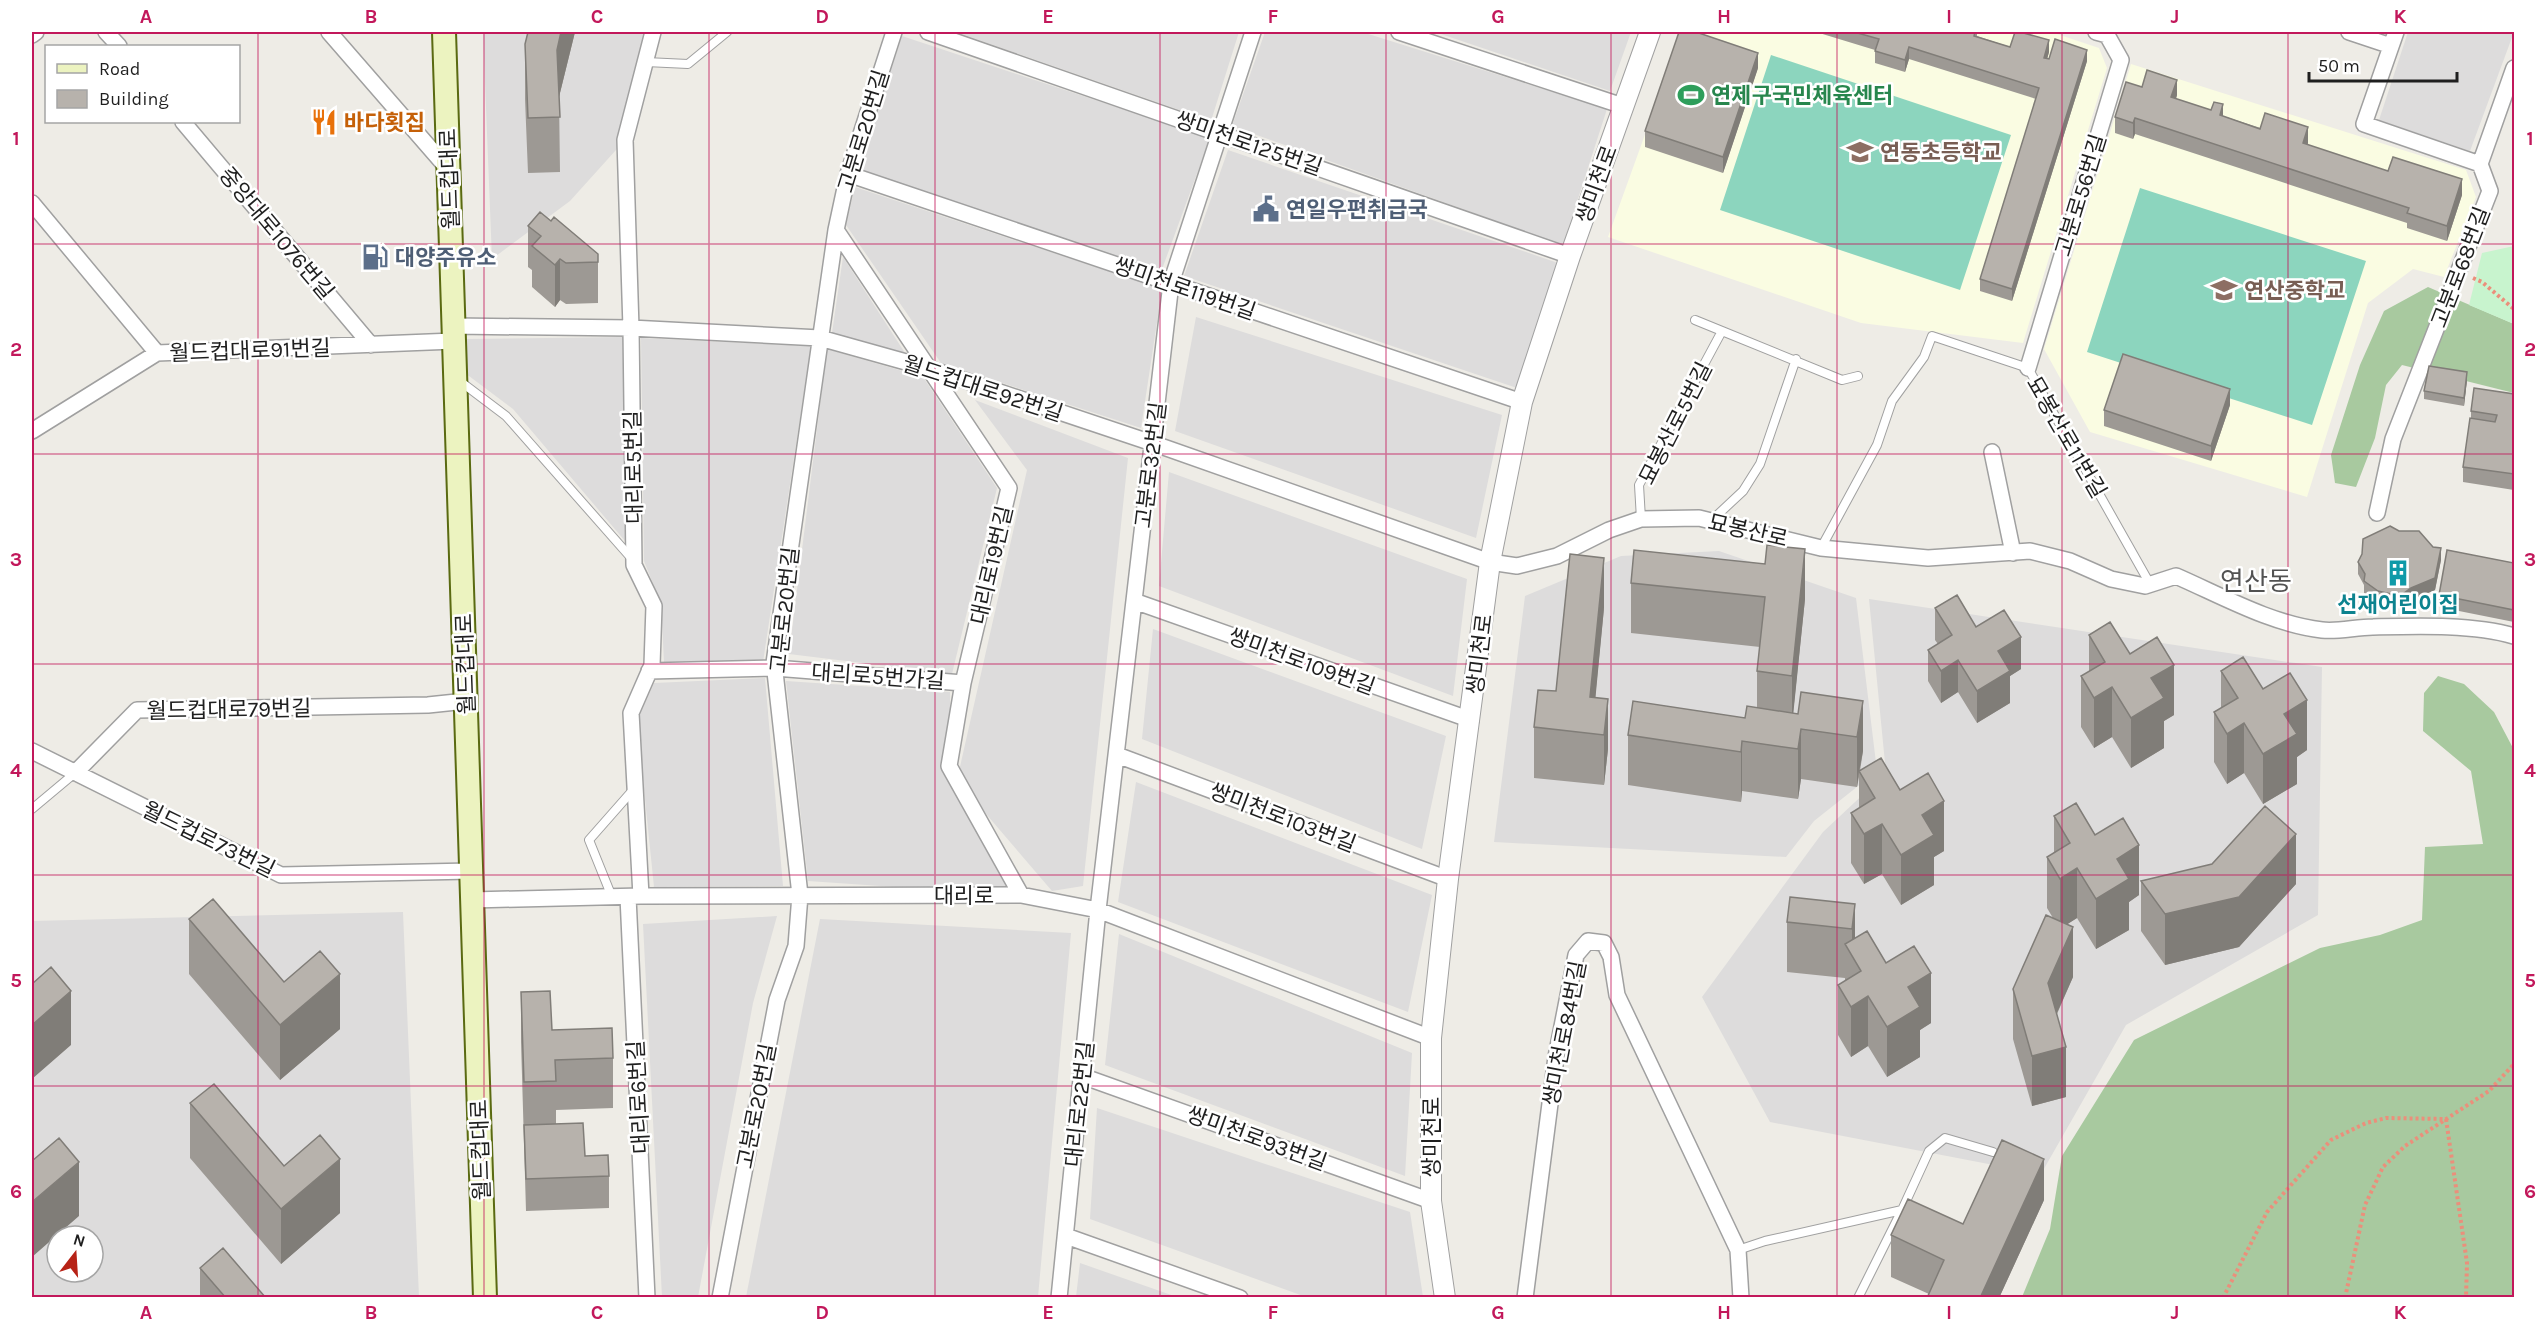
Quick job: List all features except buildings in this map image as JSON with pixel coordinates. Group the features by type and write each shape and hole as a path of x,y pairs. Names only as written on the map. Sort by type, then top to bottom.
{"main road":[{"name":"월드컵대로","path":"444,32 485,1298"}],"street":[{"path":"32,35 36,32"},
{"path":"106,32 118,45"},
{"path":"329,32 448,170"},
{"name":"대리로5번길","path":"634,897 631,713 652,665 654,606 634,561 626,140 653,32"},
{"name":"고분로20번길","path":"720,1298 777,1000 796,946 800,895 775,668 820,338 836,230 848,174 894,32"},
{"name":"쌍미천로125번길","path":"928,32 1570,256"},
{"name":"고분로32번길","path":"1098,910 1171,283 1253,32"},
{"path":"1399,32 1623,106"},
{"name":"쌍미천로","path":"1446,1298 1431,1201 1431,1038 1448,879 1471,720 1490,562 1522,402 1570,256 1650,32"},
{"name":"고분로56번길","path":"2028,368 2121,60 2107,35 2096,32"},
{"path":"2349,32 2393,39 2364,124 2480,164 2514,68"},
{"name":"중앙대로1076번길","path":"184,123 371,345"},
{"name":"고분로68번길","path":"2377,513 2393,439 2490,191 2480,164"},
{"name":"쌍미천로119번길","path":"848,174 1522,402"},
{"path":"32,203 157,353"},
{"name":"대리로19번길","path":"836,230 1009,488 963,683 949,766 1021,895"},
{"name":"월드컵대로92번길","path":"454,333 631,328 820,338 931,369 1152,443 1490,562"},
{"name":"월드컵대로91번길","path":"32,431 157,353 371,345 454,333"},
{"path":"1992,452 2013,553"},
{"name":"묘봉산로","path":"1490,562 1517,566 1557,556 1609,530 1641,519 1699,518 1821,548 1928,558 2030,551 2070,561 2111,579 2145,585 2176,576 2279,621 2323,630 2371,627 2447,628 2502,632 2514,636"},
{"name":"쌍미천로109번길","path":"1134,601 1471,720"},
{"name":"대리로5번가길","path":"650,671 775,668 963,683"},
{"name":"월드컵대로79번길","path":"75,773 137,710 428,705 466,701"},
{"name":"월드컵로73번길","path":"32,751 280,875 471,871"},
{"name":"쌍미천로103번길","path":"1117,755 1448,879"},
{"name":"대리로","path":"472,900 800,895 1021,895 1098,910 1431,1038"},
{"name":"대리로6번길","path":"634,897 647,1298"},
{"name":"대리로22번길","path":"1059,1298 1098,910"},
{"name":"쌍미천로84번길","path":"1525,1298 1556,1057 1576,955 1588,941 1604,943 1611,957 1617,995 1738,1250 1741,1298"},
{"name":"쌍미천로93번길","path":"1082,1076 1431,1201"},
{"path":"1066,1236 1240,1298"}],"lane":[{"path":"646,62 688,64 727,32"},
{"path":"1695,320 1796,359 1842,380 1858,376"},
{"name":"묘봉산로5번길","path":"1641,519 1639,485 1722,331"},
{"name":"묘봉산로11번길","path":"1821,548 1877,445 1892,401 1924,357 1932,336 2028,368 2150,584"},
{"path":"1711,521 1743,491 1760,464 1796,359"},
{"path":"455,378 506,416 634,561"},
{"name":"월드컵대로79번길","path":"32,809 75,773"},
{"path":"612,897 589,840 633,790"},
{"path":"1858,1298 1929,1151 1945,1138 1993,1152"},
{"path":"1738,1250 1765,1241 1902,1210"}],"path":[{"path":"2459,270 2482,282 2514,309"},
{"path":"2346,1298 2365,1205 2376,1178 2388,1160 2489,1091 2514,1064"},
{"path":"2223,1298 2267,1212 2331,1140 2366,1123 2386,1118 2446,1119"},
{"path":"2446,1119 2467,1263 2466,1298"}],"shaded area":[{"path":"483,32 653,32 625,140 570,201 492,259"},
{"path":"956,32 1239,32 1211,121"},
{"path":"1265,32 1362,32 1607,109 1563,245 1232,126"},
{"path":"1435,32 1631,32 1610,91"},
{"name":"연동초등학교","path":"1682,32 2051,32 2099,48 2107,68 2023,343 1861,323 1608,237"},
{"path":"2408,32 2514,32 2470,151 2379,120"},
{"path":"902,36 1210,138 1161,272 859,169"},
{"name":"연산중학교","path":"2131,64 2466,170 2476,197 2444,277 2413,269 2368,303 2307,497 2090,432 2044,349"},
{"path":"1228,150 1558,263 1517,388 1184,276"},
{"path":"855,187 1162,289 1141,428 941,363 846,225"},
{"path":"843,257 907,356 832,333"},
{"path":"1196,317 1502,415 1476,538 1175,431"},
{"path":"623,337 625,541 513,409 465,373 466,339"},
{"path":"641,338 811,346 763,662 664,662 661,604 644,561"},
{"path":"827,349 923,377 997,488 952,674 789,654"},
{"path":"975,400 1128,458 1083,886 1052,891 957,780 1027,470"},
{"path":"1169,472 1467,579 1453,696 1159,586"},
{"path":"1719,551 1856,598 1877,771 1814,821 1786,857 1494,842 1525,596 1621,556"},
{"path":"1869,599 2322,667 2318,915 2126,1025 2041,1174 1770,1122 1702,997 1823,832 1886,773"},
{"path":"1153,629 1446,736 1422,849 1142,739"},
{"path":"765,678 783,886 654,887 637,721 654,683"},
{"path":"786,681 950,692 950,783 1011,895 808,881"},
{"path":"1136,782 1432,895 1408,1012 1118,902"},
{"path":"403,912 419,1297 32,1297 32,921"},
{"path":"777,916 753,1003 698,1297 662,1297 643,924"},
{"path":"820,919 1071,933 1038,1297 746,1297"},
{"path":"1119,934 1412,1053 1405,1176 1105,1065"},
{"path":"1097,1108 1410,1212 1423,1297 1306,1297 1090,1219"},
{"path":"1080,1263 1177,1297 1076,1297"}],"green space":[{"path":"1771,55 2011,135 1960,290 1720,210"},
{"path":"2140,188 2366,261 2312,425 2087,352"},
{"path":"2514,246 2514,324 2469,305 2482,253"},
{"path":"2428,287 2514,324 2514,393 2402,365 2386,385 2375,438 2356,487 2335,483 2331,455 2360,365 2384,311"},
{"path":"2438,676 2464,684 2494,712 2514,750 2514,1297 2022,1297 2050,1229 2062,1156 2134,1040 2320,948 2380,935 2422,920 2425,847 2483,844 2471,771 2423,731 2424,693"}],"place":[{"name":"연제구국민체육센터","path":"1691,95"},
{"name":"바다횟집","path":"324,122"},
{"name":"연동초등학교","path":"1860,152"},
{"name":"연일우편취급국","path":"1266,209"},
{"name":"대양주유소","path":"375,257"},
{"name":"연산중학교","path":"2224,290"},
{"name":"선재어린이집","path":"2398,573"}],"district":[{"name":"연산동","path":"2256,581"}]}
